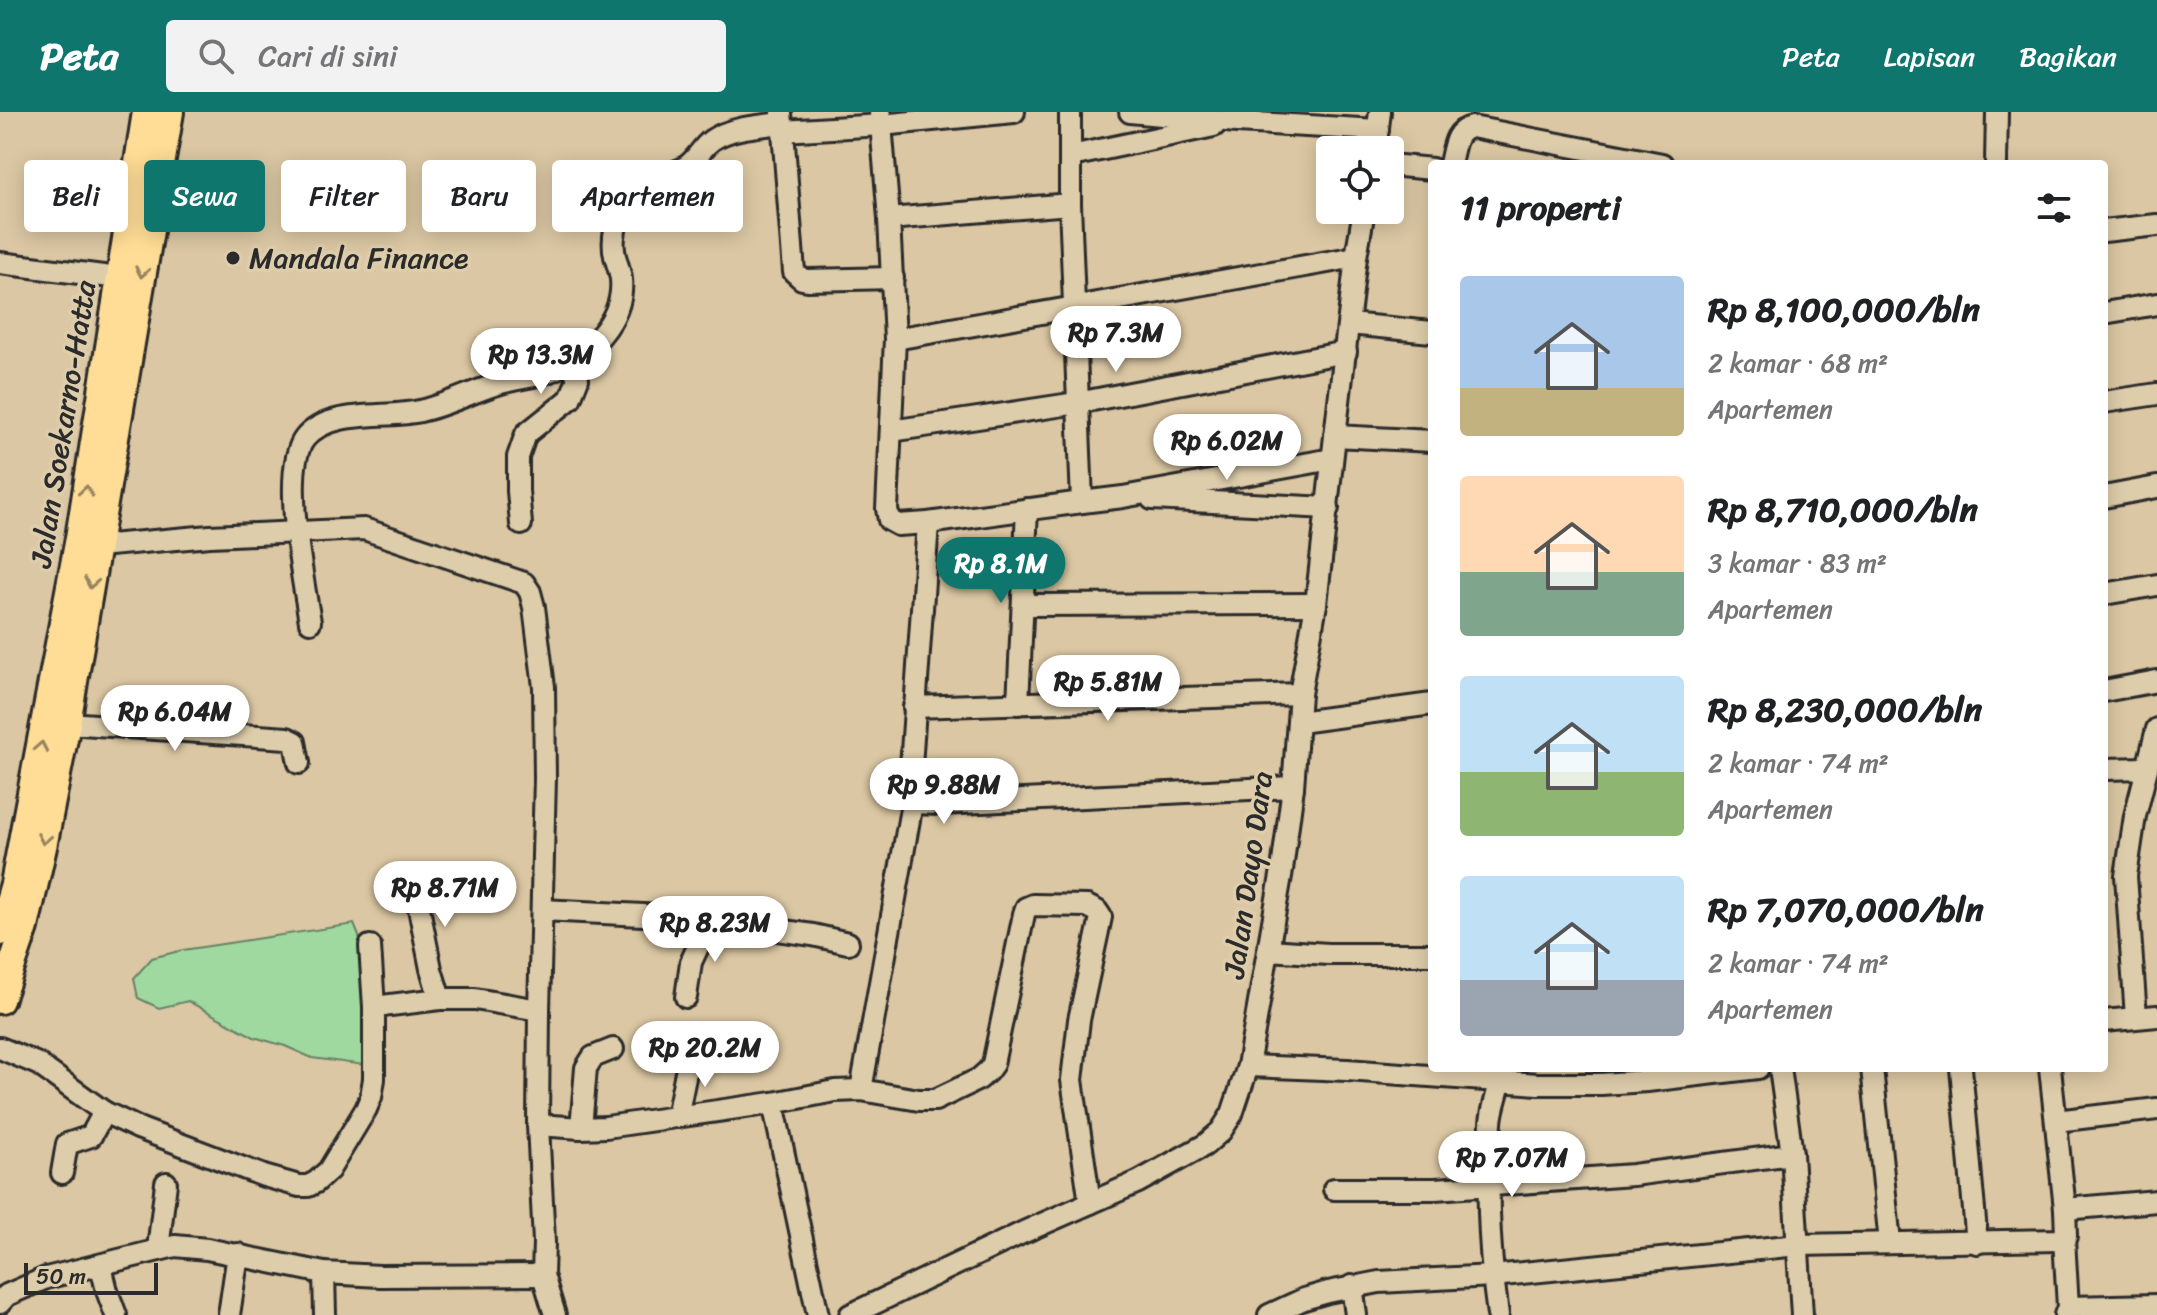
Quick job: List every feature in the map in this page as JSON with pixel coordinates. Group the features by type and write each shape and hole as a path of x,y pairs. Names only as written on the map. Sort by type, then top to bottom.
{"main road":[{"name":"Jalan Soekarno-Hatta","path":"2,921 14,884 79,538 146,112"},
{"path":"0,1000 25,927 67,723 170,112"}],"street":[{"path":"310,622 295,532 297,454 305,437 320,426 346,418 424,410 499,384 551,372 571,361 603,332 619,308 621,277 615,257 614,236 625,204 646,184 692,162 716,138 744,129 782,122 1014,112"},
{"path":"1070,112 1070,204 1082,502"},
{"path":"1130,112 1378,131"},
{"path":"1996,160 1997,112"},
{"path":"881,118 895,339 889,520 898,525 928,523 1123,497 1332,459"},
{"path":"782,122 794,272 808,280 893,278"},
{"path":"1071,156 1237,122"},
{"path":"1451,160 1459,133 1463,128 1472,127 1641,160"},
{"path":"1404,166 1428,169"},
{"path":"889,219 1070,204"},
{"name":"Jalan Dayo Dara","path":"850,1315 1138,1182 1214,1139 1232,1114 1248,1066 1293,787 1300,694 1316,604 1362,224"},
{"path":"2108,231 2157,225"},
{"path":"895,339 1356,257"},
{"path":"0,263 119,278"},
{"path":"2108,312 2157,304"},
{"path":"1349,324 1428,332"},
{"path":"891,431 1077,403 1346,352"},
{"path":"521,524 518,457 526,434 570,399 578,379 571,361"},
{"path":"2108,401 2157,394"},
{"path":"1335,436 1428,441"},
{"path":"2108,496 2157,487"},
{"path":"1123,497 1328,508"},
{"path":"1018,704 1027,509"},
{"path":"861,1090 912,803 909,795 914,707 928,523"},
{"path":"98,546 210,536 364,529 524,583 528,587 534,607 544,687 538,1125 543,1275 555,1315"},
{"path":"2108,593 2157,585"},
{"path":"1023,605 1316,604"},
{"path":"2108,690 2157,681"},
{"path":"914,707 1300,694"},
{"path":"1299,722 1428,705"},
{"path":"67,723 287,738 295,742 299,763"},
{"path":"2108,1021 2147,1016 2126,876 2135,816 2157,729"},
{"path":"2108,769 2147,768"},
{"path":"912,803 1293,787"},
{"path":"417,898 440,999"},
{"path":"538,1125 581,1128 677,1117 835,1091 861,1090 935,1100 985,1074 993,1064 1026,908 1039,905 1087,906 1099,914 1101,921 1079,1020 1072,1080 1090,1203"},
{"path":"542,910 710,921 848,943"},
{"path":"686,997 691,962 710,921"},
{"path":"0,1048 38,1064 104,1112 138,1128 264,1176 308,1186 329,1170 371,1097 374,1007 370,946"},
{"path":"1269,950 1328,954 1428,954"},
{"path":"374,1007 440,999 475,999 539,1010"},
{"path":"581,1128 586,1068 593,1057 613,1049"},
{"path":"677,1117 690,1052"},
{"path":"1248,1066 1502,1074 1538,1084 1600,1076 1647,1081 1690,1072"},
{"path":"1781,1072 1792,1154 1802,1315"},
{"path":"1872,1072 1890,1243"},
{"path":"1961,1072 1977,1243"},
{"path":"2050,1072 2065,1209 2066,1311 2157,1305"},
{"path":"1498,1315 1489,1185 1491,1119 1502,1074"},
{"path":"773,1103 818,1315"},
{"path":"2056,1121 2157,1109"},
{"path":"62,1173 66,1145 91,1136 104,1112"},
{"path":"1334,1189 1435,1189 1633,1175 1792,1154"},
{"path":"158,1249 166,1183"},
{"path":"2065,1209 2157,1201"},
{"path":"1269,1315 1304,1299 1352,1286 1417,1279 1493,1276 1798,1245 2064,1239"},
{"path":"1,1315 0,1304 7,1295 46,1278 158,1249 189,1246 324,1273 380,1276 543,1275"},
{"path":"229,1315 238,1254"},
{"path":"101,1266 116,1315"},
{"path":"324,1273 325,1315"},
{"path":"1352,1286 1356,1315"}],"green space":[{"path":"354,924 380,988 364,1065 312,1058 254,1037 188,1001 159,1008 138,998 134,978 152,958 183,950"}],"place":[{"name":"Mandala Finance","path":"233,258"}]}
